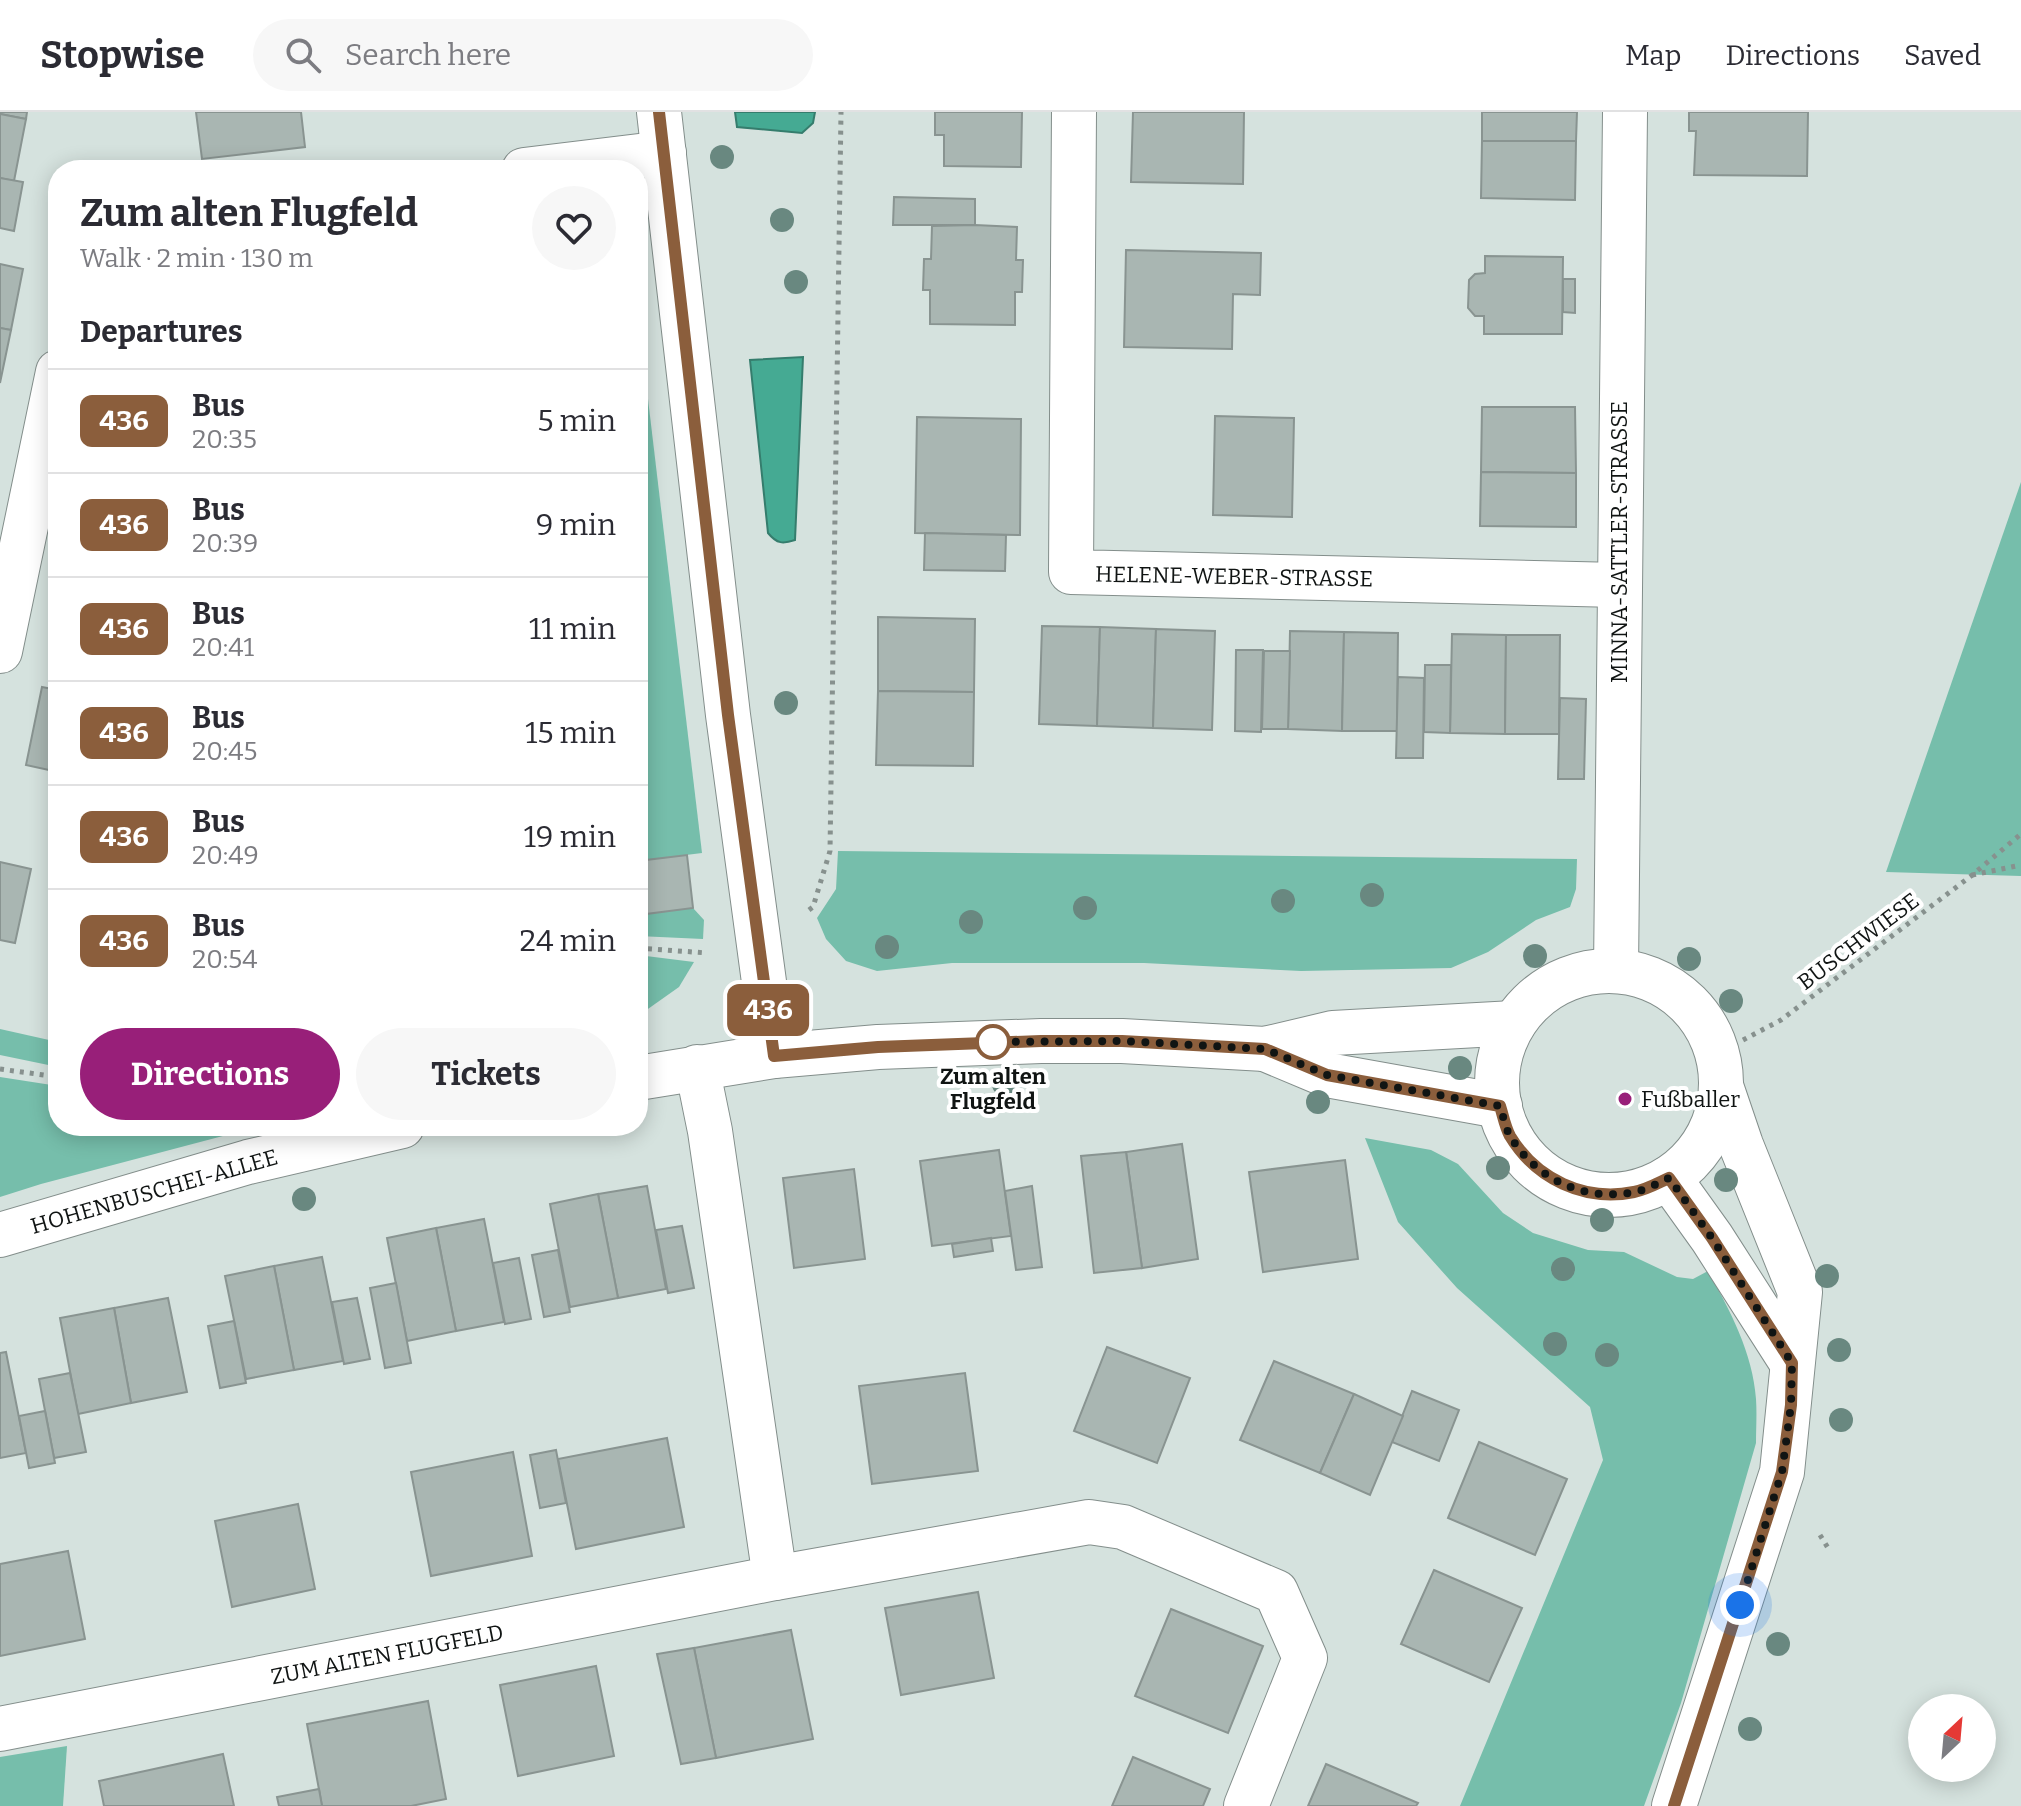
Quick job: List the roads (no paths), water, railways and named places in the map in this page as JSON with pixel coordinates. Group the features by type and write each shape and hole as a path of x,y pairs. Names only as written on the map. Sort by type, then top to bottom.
{"street":[{"name":"HELENE-WEBER-STRASSE","path":"1074,112 1071,572 1618,585"},
{"name":"MINNA-SATTLER-STRASSE","path":"1616,971 1625,112"},
{"path":"560,160 662,132 728,715 774,1056"},
{"path":"0,651 48,420"},
{"path":"1674,1806 1782,1472 1800,1292 1741,1145 1720,1071 1703,1020 1678,994 1646,977 1616,971 1574,976 1540,994 1514,1023 1499,1058 1498,1097 1508,1133 1531,1164 1563,1185 1600,1195 1636,1192 1669,1178 1696,1155 1715,1124 1720,1071"},
{"path":"648,1076 774,1056 878,1047 1122,1041 1265,1049 1333,1033 1514,1023"},
{"path":"1265,1049 1327,1075 1500,1106"},
{"path":"697,1067 710,1131 775,1578"},
{"name":"HOHENBUSCHEI-ALLEE","path":"0,1235 248,1162 359,1136"},
{"path":"1669,1178 1712,1238 1792,1363"},
{"name":"ZUM ALTEN FLUGFELD","path":"0,1729 775,1578 1089,1522 1123,1527 1276,1592 1305,1658 1246,1806"}],"place":[{"name":"Zum alten Flugfeld","path":"993,1042"},
{"name":"Fußballer","path":"1625,1099"}]}
